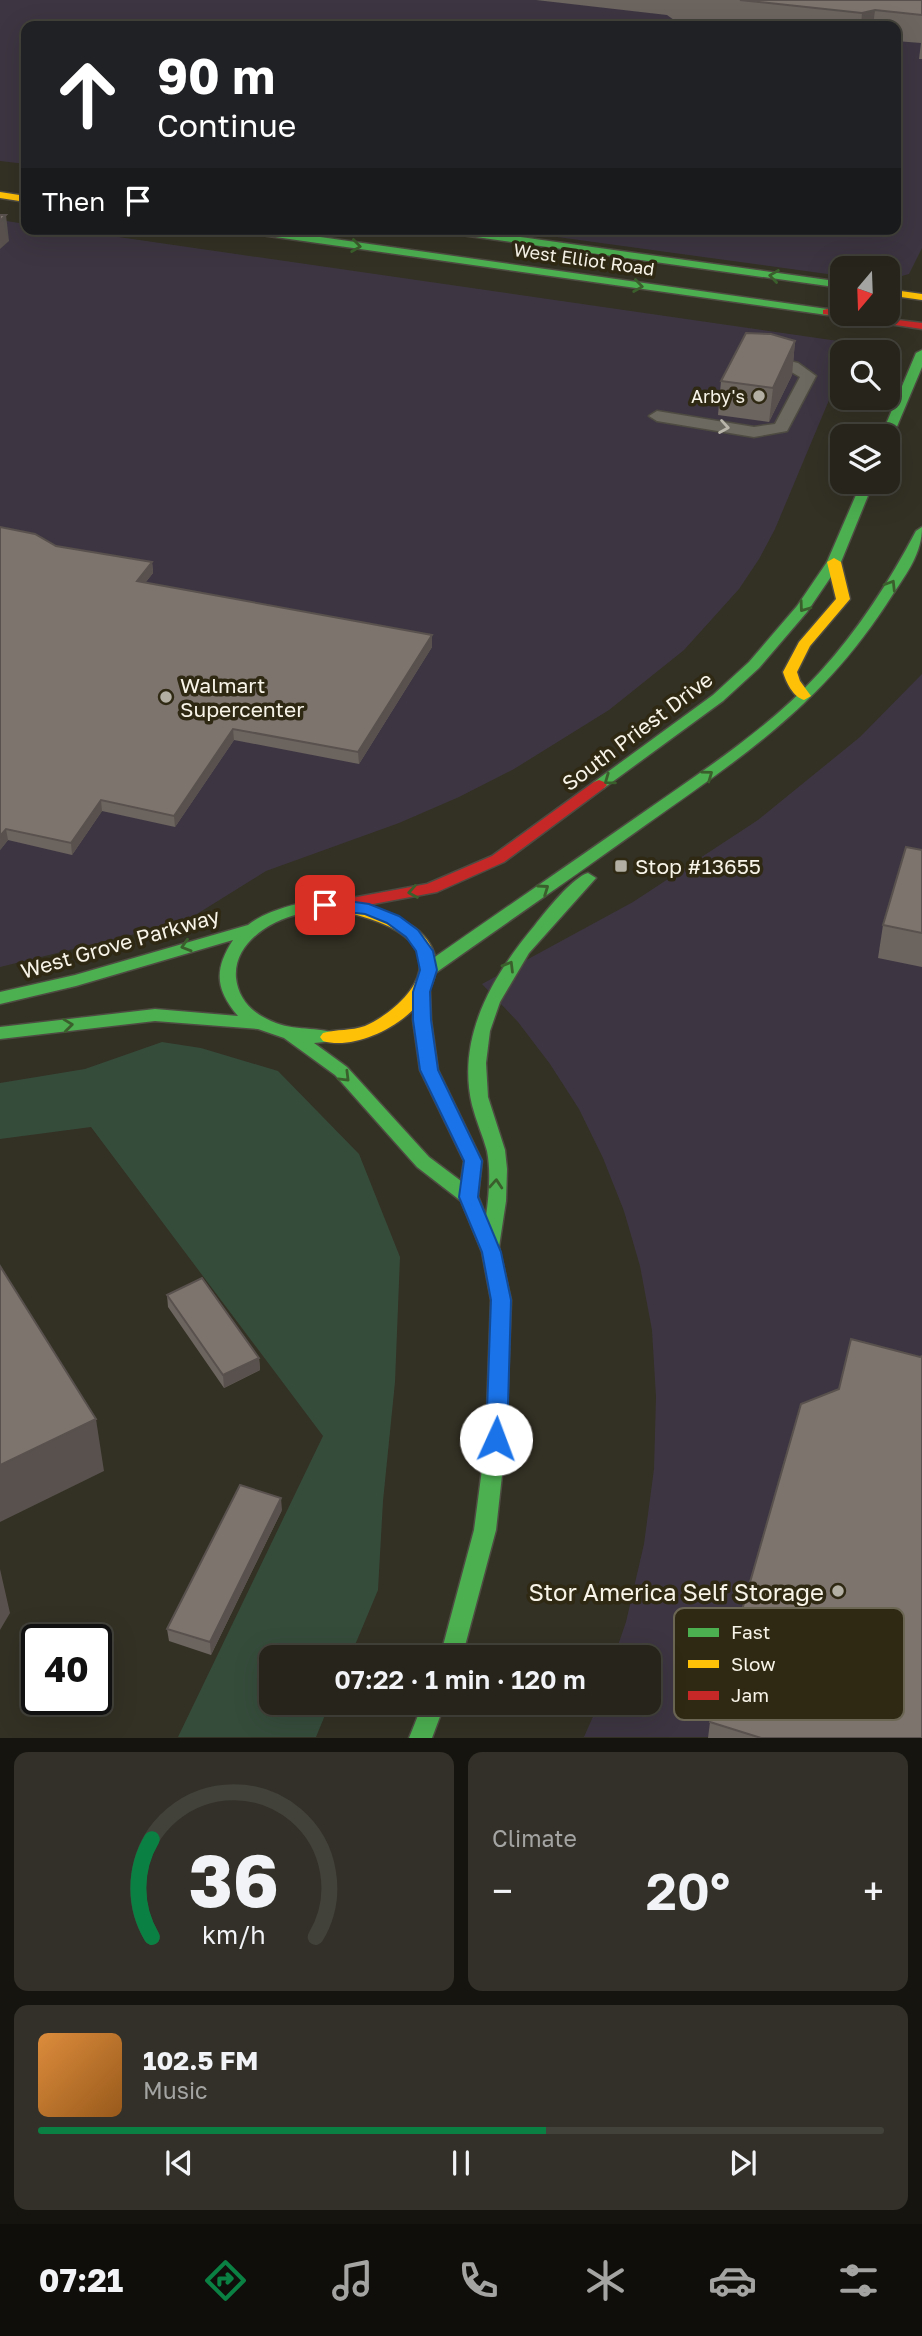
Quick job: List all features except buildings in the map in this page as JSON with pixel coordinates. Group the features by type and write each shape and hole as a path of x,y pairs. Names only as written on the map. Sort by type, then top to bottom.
{"main road":[{"path":"0,184 21,186"},
{"path":"0,195 21,198"},
{"name":"West Elliot Road","path":"282,235 922,326"},
{"name":"West Elliot Road","path":"483,235 830,283"},
{"path":"900,294 922,297"},
{"path":"892,424 922,353"},
{"name":"South Priest Drive","path":"341,905 431,888 498,859 719,698 782,635 834,562 863,494"},
{"path":"428,970 707,776 783,717 831,668 876,609 922,531"},
{"path":"804,696 792,681 790,671 802,650 842,599 834,562"},
{"path":"492,1252 497,1159 478,1094 480,1032 491,996 517,952 652,813"},
{"path":"258,1023 238,1006 227,987 226,966 235,946 252,929 278,915 308,906 341,905 381,914 412,933 425,951 428,970 422,992 422,1020 429,1070 473,1161 469,1197 492,1252 501,1300 496,1439 485,1530 455,1645"},
{"name":"West Grove Parkway","path":"0,998 76,980 199,942 252,929"},
{"path":"0,1033 155,1015 258,1023 291,1035 322,1039 354,1035 384,1026 407,1011 422,992"},
{"path":"291,1035 341,1071 423,1162 469,1197"},
{"path":"421,1738 430,1715"}],"lane":[{"path":"657,416 754,432 780,428 807,376 793,366 752,358"}],"shaded area":[{"path":"0,0 922,0 922,248 909,274 900,276 900,256 830,256 830,274 543,235 901,235 901,21 21,21 21,163 0,161"},
{"path":"0,220 21,223 21,235 105,235 831,340 830,398 775,529 739,589 684,650 609,710 514,769 399,823 266,871 184,922 0,967"},
{"path":"922,674 922,1737 584,1737 594,1715 661,1715 661,1645 618,1645 644,1544 654,1469 656,1397 652,1330 640,1266 624,1211 603,1158 579,1109 518,1022 482,984 633,902 758,820 860,737"}],"green space":[{"path":"162,1042 201,1048 278,1071 359,1154 400,1257 395,1382 383,1501 378,1590 355,1645 259,1645 259,1715 325,1715 316,1737 178,1737 323,1436 91,1127 0,1139 0,1083 85,1069"}],"traffic: fast":[{"path":"282,235 827,312"},
{"path":"483,235 830,283"},
{"path":"892,424 922,353"},
{"path":"599,785 718,698 754,665 802,609 834,562 863,494"},
{"path":"428,970 716,769 783,717 825,676 862,631 894,582 922,531"},
{"path":"492,1243 498,1169 479,1097 477,1063 482,1031 491,1002 505,975 543,925 588,878"},
{"path":"329,1037 281,1031 246,1014 235,1001 227,971 232,955 242,939 258,925 277,915 298,909 341,905"},
{"path":"0,998 76,980 252,929"},
{"path":"422,992 422,1020 429,1070 473,1161 469,1195"},
{"path":"0,1033 155,1015 258,1023"},
{"path":"291,1035 341,1071 423,1162 469,1197 492,1252 501,1300 496,1439 485,1530 454,1645"},
{"path":"420,1738 429,1715"}],"traffic: slow":[{"path":"0,195 21,198"},
{"path":"900,294 922,297"},
{"path":"804,696 793,682 790,672 804,645 843,599 834,562"},
{"path":"329,1037 356,1035 385,1023 411,1003 426,977 427,962 422,946 408,931 386,919 341,905"}],"traffic: jam":[{"path":"827,312 922,326"},
{"path":"341,905 431,888 498,859 599,785"}],"place":[{"name":"Arby's","path":"759,396"},
{"name":"Walmart Supercenter","path":"166,697"},
{"name":"Stop #13655","path":"621,866"},
{"name":"Stor America Self Storage","path":"838,1591"}],"route":[{"path":"325,905 369,910 393,919 412,933 425,951 428,970 422,992 422,1020 429,1070 473,1161 469,1197 492,1252 501,1300 496,1439"}]}
